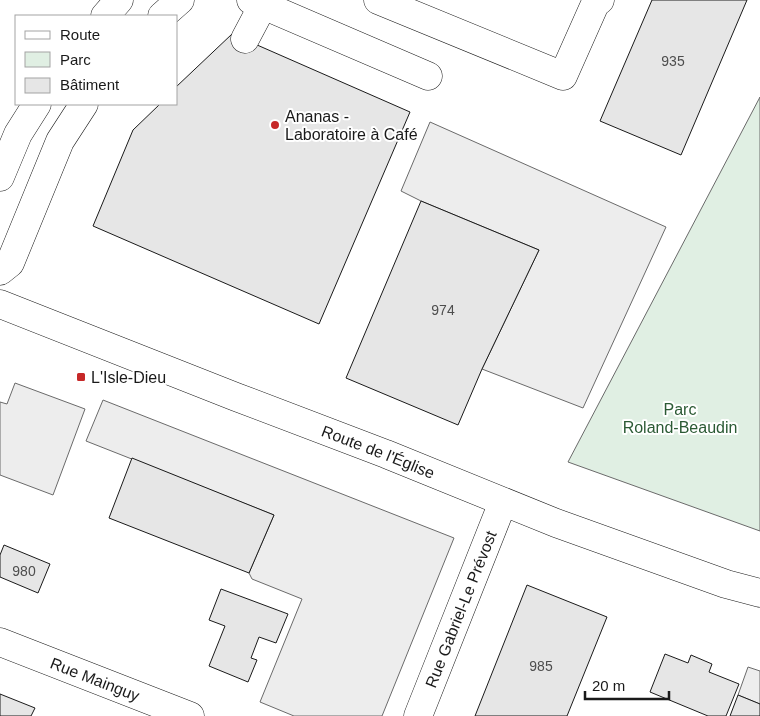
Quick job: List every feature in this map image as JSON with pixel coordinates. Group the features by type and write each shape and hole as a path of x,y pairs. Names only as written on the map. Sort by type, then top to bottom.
{"main road":[{"path":"107,15 120,0"},
{"path":"163,15 180,0"},
{"path":"378,0 563,76 594,4 600,0"},
{"path":"245,39 257,3 428,76"},
{"path":"0,177 18,134 36,105"},
{"path":"0,271 10,263 60,141 83,105"},
{"name":"Route de l'Église","path":"0,304 386,454 556,523 726,584 760,593"},
{"name":"Rue Gabriel-Le Prévost","path":"418,716 504,502"},
{"name":"Rue Mainguy","path":"0,642 190,716"}],"green space":[{"name":"Parc Roland-Beaudin","path":"760,97 760,531 568,462"}],"shaded area":[{"path":"430,122 666,227 583,408 482,369 539,250 401,191"},
{"path":"15,383 85,409 53,495 0,475 0,402 7,404"},
{"path":"103,400 454,538 382,716 294,716 260,702 302,599 252,579 249,573 274,515 86,441"},
{"path":"748,667 760,671 760,704 738,695"}],"building":[{"path":"652,0 747,0 681,155 600,121"},
{"path":"232,34 410,112 319,324 93,226 133,130 159,105 178,105 178,85"},
{"path":"421,201 539,250 482,369 458,425 346,378"},
{"path":"132,458 274,515 249,573 109,518"},
{"path":"4,545 50,564 38,593 0,577 0,555"},
{"path":"527,585 607,617 567,716 475,716"},
{"path":"221,589 288,614 276,643 259,637 251,658 257,660 248,682 209,666 225,626 209,620"},
{"path":"665,654 688,663 691,655 712,664 709,672 739,684 726,716 708,716 650,692"},
{"path":"0,694 35,708 31,716 0,716"},
{"path":"738,695 760,704 760,716 730,716"}],"place":[{"name":"Ananas - Laboratoire à Café","path":"275,125"},
{"name":"L'Isle-Dieu","path":"81,377"}]}
